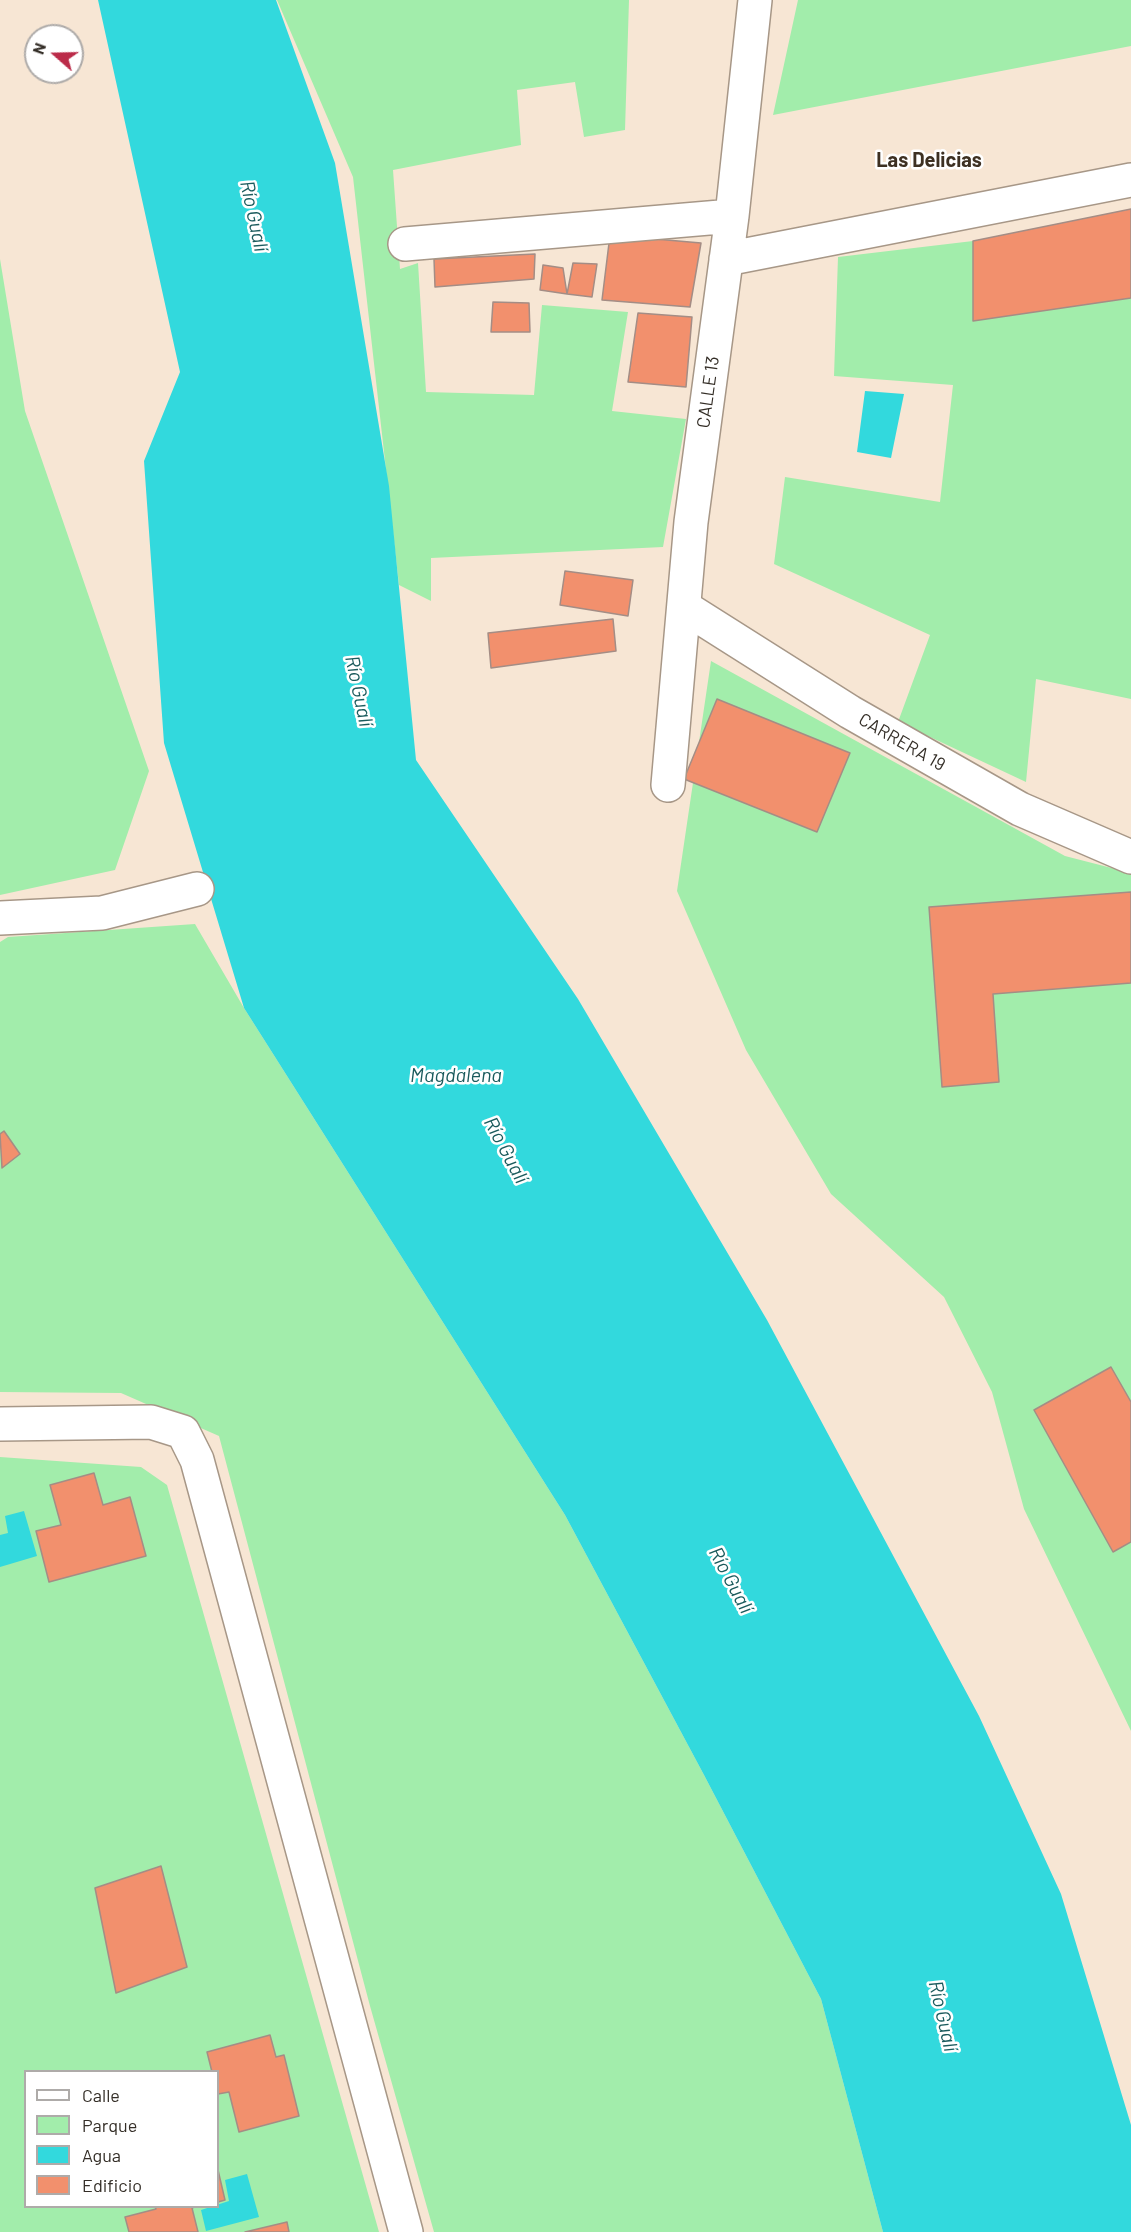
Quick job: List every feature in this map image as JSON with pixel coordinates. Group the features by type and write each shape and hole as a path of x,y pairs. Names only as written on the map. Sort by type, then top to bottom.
{"street":[{"name":"CALLE 13","path":"668,785 691,522 732,216 755,0"},
{"path":"726,259 1131,180"},
{"path":"405,244 732,216"},
{"name":"CARRERA 19","path":"684,607 850,712 1020,809 1131,857"},
{"path":"0,918 102,913 196,889"},
{"path":"0,1424 151,1422 183,1432 197,1460 406,2232"}],"green space":[{"path":"277,0 629,0 625,130 584,137 575,82 517,90 521,145 393,170 400,269 418,263 426,392 534,395 542,305 628,312 612,411 686,419 663,547 431,558 431,601 399,585 353,177"},
{"path":"798,0 1131,0 1131,46 773,115"},
{"path":"973,241 973,320 1131,298 1131,699 1036,679 1026,782 898,722 930,635 774,564 785,477 940,502 953,385 834,376 838,257"},
{"path":"0,259 25,411 149,771 115,870 0,895"},
{"path":"711,661 1065,856 1131,873 1131,1731 1024,1509 992,1392 944,1297 831,1194 746,1050 677,891"},
{"path":"195,924 244,1008 565,1515 704,1775 821,1999 883,2232 434,2232 370,2006 219,1436 121,1393 0,1392 0,942 8,937"},
{"path":"0,1457 141,1467 167,1485 379,2232 0,2232"}],"water":[{"name":"Magdalena","path":"98,0 276,0 335,163 389,486 416,760 578,999 767,1320 979,1716 1061,1894 1131,2125 1131,2232 883,2232 821,1999 565,1515 244,1008 164,743 144,461 180,372"},
{"path":"865,391 904,394 891,458 857,452"},
{"path":"24,1511 37,1556 0,1567 0,1535 8,1533 5,1516"},
{"path":"247,2174 259,2217 206,2231 201,2210 219,2208 219,2204 229,2201 225,2180"}],"building":[{"path":"1131,209 1131,298 973,321 973,241"},
{"path":"610,235 701,243 690,307 602,300"},
{"path":"535,254 534,279 435,287 434,259"},
{"path":"573,263 597,264 592,297 567,294"},
{"path":"543,265 563,268 567,294 540,290"},
{"path":"493,302 529,303 530,332 491,332"},
{"path":"638,313 692,317 686,387 628,382"},
{"path":"565,571 633,580 628,616 560,605"},
{"path":"613,619 616,651 491,668 488,633"},
{"path":"717,699 850,753 817,832 684,779"},
{"path":"1131,892 1131,983 993,994 999,1082 942,1087 929,907"},
{"path":"4,1131 20,1154 2,1168 0,1134"},
{"path":"1111,1367 1131,1402 1131,1542 1113,1552 1034,1410"},
{"path":"94,1473 103,1505 130,1497 146,1556 49,1582 36,1531 61,1525 50,1485"},
{"path":"161,1866 187,1967 116,1993 95,1888"},
{"path":"270,2035 276,2057 284,2055 299,2116 239,2132 229,2092 219,2094 219,2070 212,2070 207,2052"},
{"path":"219,2174 225,2200 219,2202"},
{"path":"192,2208 198,2232 129,2232 125,2217 156,2209"},
{"path":"287,2222 289,2232 245,2232"}],"district":[{"name":"Las Delicias","path":"929,160"}],"water label":[{"name":"Río Gualí","path":"254,216"},
{"name":"Río Gualí","path":"359,691"},
{"name":"Río Gualí","path":"506,1150"},
{"name":"Río Gualí","path":"731,1580"},
{"name":"Río Gualí","path":"943,2016"}]}
